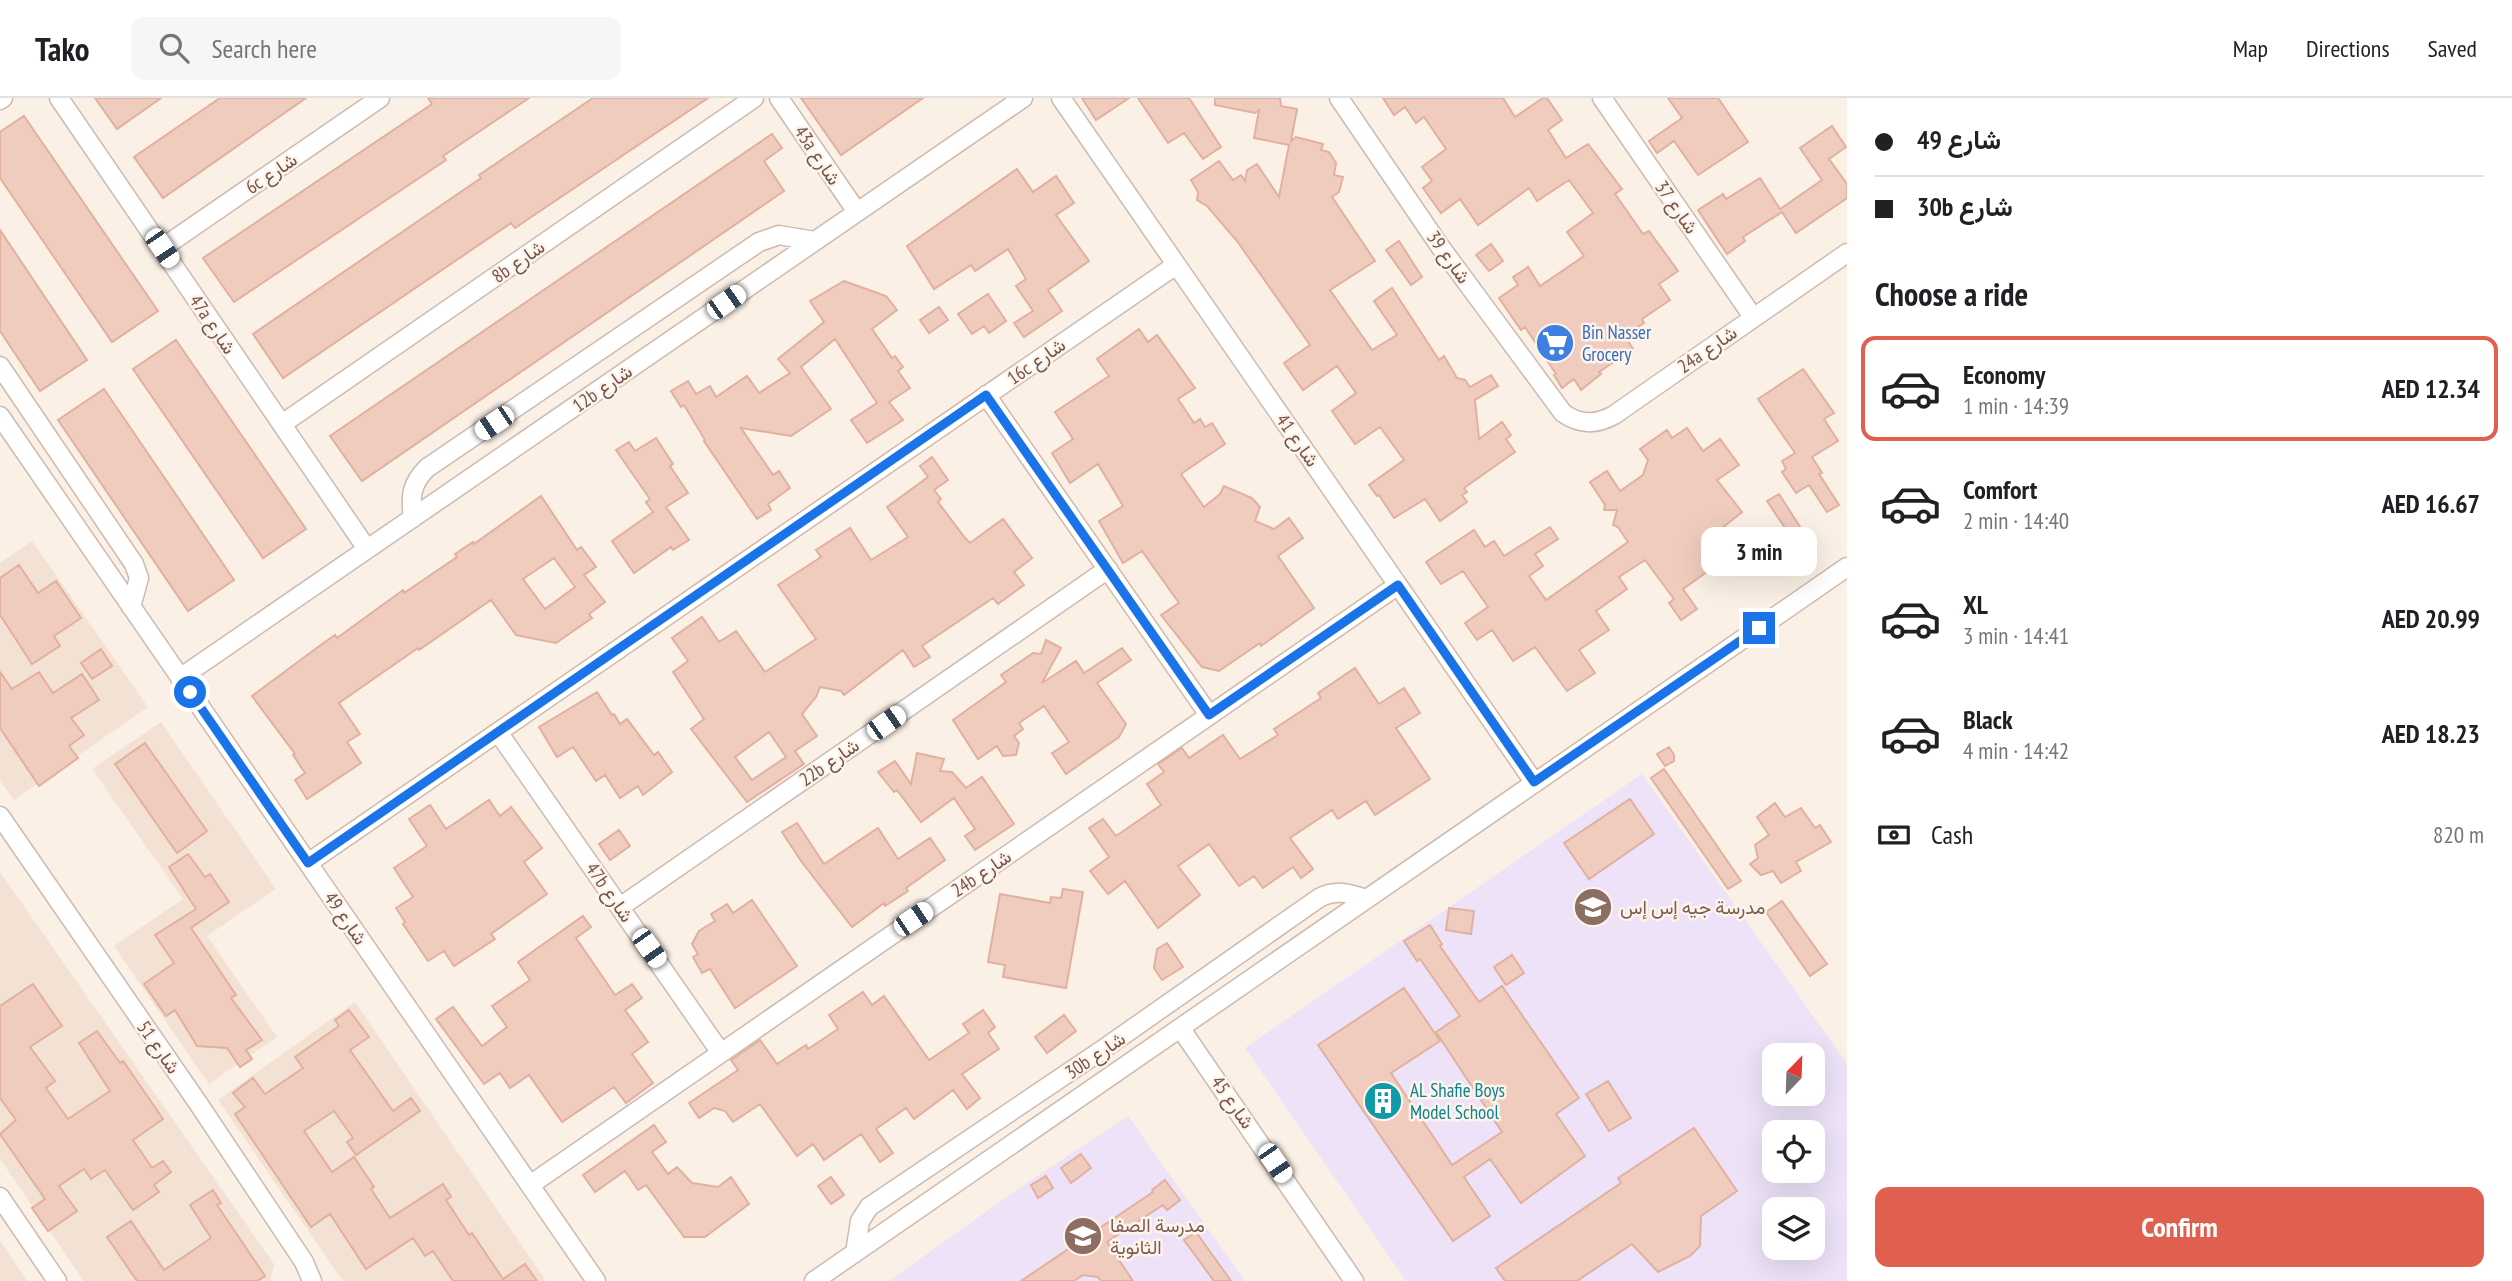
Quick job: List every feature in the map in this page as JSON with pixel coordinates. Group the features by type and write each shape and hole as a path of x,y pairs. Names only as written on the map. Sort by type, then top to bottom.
{"street":[{"name":"47a شارع","path":"59,98 368,549"},
{"name":"6c شارع","path":"162,248 380,98"},
{"name":"8b شارع","path":"282,424 754,98"},
{"name":"43a شارع","path":"779,98 857,212"},
{"name":"12b شارع","path":"180,678 1024,98"},
{"name":"شارع 41","path":"1061,98 1534,782"},
{"name":"شارع 39","path":"1339,98 1439,244 1563,413"},
{"name":"شارع 37","path":"1602,98 1753,317"},
{"path":"413,518 410,498 412,489 421,474 439,460 759,242 779,235 815,241"},
{"name":"24a شارع","path":"1563,413 1581,423 1604,421 1847,253"},
{"name":"16c شارع","path":"308,863 1176,265"},
{"path":"0,366 134,564 139,579 131,607"},
{"path":"986,395 1209,715"},
{"name":"شارع 49","path":"0,416 596,1281"},
{"name":"30b شارع","path":"814,1281 1847,567"},
{"name":"22b شارع","path":"620,906 1108,569"},
{"name":"24b شارع","path":"530,1185 1398,585"},
{"name":"47b شارع","path":"498,732 721,1053"},
{"name":"شارع 51","path":"0,816 221,1137 304,1262 312,1281"},
{"name":"30b شارع","path":"855,1253 860,1221 869,1207 1102,1050 1319,898 1326,894 1344,892 1366,899"},
{"name":"شارع 45","path":"1181,1029 1354,1281"},
{"path":"0,1197 57,1281"}],"shaded area":[{"path":"32,541 148,707 14,800 0,781 0,563"},
{"path":"161,722 276,889 207,936 277,1037 209,1084 114,946 183,899 92,769"},
{"name":"مدرسة جيه إس إس","path":"1642,774 1847,1064 1847,1281 1406,1281 1245,1048"},
{"path":"0,872 274,1264 270,1281 84,1281 0,1159"},
{"path":"355,1002 546,1281 343,1281 218,1100"},
{"name":"مدرسة الصفا الثانوية","path":"1128,1116 1245,1281 889,1281 1015,1191"},
{"path":"0,1241 27,1281 0,1281"}],"building":[{"path":"95,98 161,98 117,129"},
{"path":"220,98 306,98 163,198 134,157"},
{"path":"428,98 529,98 443,156 446,160 234,302 203,258 432,104"},
{"path":"593,98 708,98 515,228 511,223 283,378 253,334"},
{"path":"801,98 923,98 841,155"},
{"path":"1082,98 1129,98 1096,120"},
{"path":"1138,98 1189,98 1221,147 1203,159 1184,133 1168,143"},
{"path":"1215,98 1280,98 1281,106 1297,109 1291,141 1296,137 1323,144 1321,150 1329,152 1336,163 1334,175 1343,177 1339,192 1332,197 1375,261 1330,290 1372,350 1397,335 1374,301 1392,288 1439,360 1444,356 1457,378 1465,380 1470,387 1491,375 1498,386 1475,400 1479,439 1502,422 1511,435 1506,439 1515,452 1464,488 1467,492 1462,495 1467,502 1440,521 1425,499 1394,518 1379,495 1377,496 1369,485 1404,460 1380,427 1355,444 1332,411 1356,393 1337,366 1303,390 1284,363 1310,345 1237,241 1207,206 1197,200 1198,192 1191,180 1219,161 1233,180 1241,175 1245,181 1247,170 1257,164 1279,197 1289,145 1254,138 1259,110 1255,113 1215,105"},
{"path":"1383,98 1503,98 1515,117 1547,98 1562,120 1548,130 1566,158 1588,144 1622,189 1615,194 1643,234 1649,231 1678,271 1659,284 1670,300 1642,319 1644,323 1625,336 1633,349 1599,372 1601,374 1581,390 1574,379 1562,388 1554,375 1556,374 1525,327 1521,330 1499,298 1518,285 1513,277 1528,267 1540,286 1584,256 1567,232 1593,213 1569,180 1537,201 1529,188 1478,225 1460,199 1441,213 1423,188 1432,181 1422,167 1446,149 1424,117 1416,123 1405,107 1394,115"},
{"path":"1668,98 1718,98 1748,142 1698,175 1674,141 1657,153 1649,141 1682,118"},
{"path":"24,116 158,311 112,342 0,178 0,132"},
{"path":"1832,126 1846,147 1829,159 1847,184 1847,198 1796,233 1782,212 1743,237 1745,241 1727,254 1698,210 1723,194 1726,199 1760,178 1780,209 1822,180 1800,148"},
{"path":"772,134 782,148 764,161 784,191 362,481 330,436"},
{"path":"1017,169 1033,192 1056,176 1074,203 1056,215 1089,261 1048,290 1062,311 1024,337 1014,323 1033,311 1016,286 1026,279 1008,249 975,271 971,265 934,289 907,246"},
{"path":"0,230 87,360 40,391 0,331"},
{"path":"1399,241 1422,277 1411,285 1386,250"},
{"path":"1491,244 1503,261 1489,271 1476,255"},
{"path":"844,281 886,296 897,310 872,329 892,358 895,356 903,367 898,371 910,388 889,402 903,420 867,443 851,420 877,403 835,339 801,367 831,409 791,436 741,428 773,475 779,471 790,488 768,504 771,510 757,519 704,441 684,405 681,407 671,391 688,381 696,394 710,386 716,397 747,376 759,393 790,373 778,359 824,322 810,301"},
{"path":"988,294 1006,321 989,333 984,326 972,334 958,314"},
{"path":"939,307 948,320 929,333 920,320"},
{"path":"1139,329 1148,342 1157,335 1195,388 1178,399 1194,423 1200,419 1205,427 1212,423 1225,444 1181,474 1204,507 1220,494 1224,486 1252,498 1260,507 1255,521 1274,529 1289,518 1303,538 1278,556 1314,608 1261,646 1260,643 1219,671 1202,667 1161,615 1179,603 1142,551 1123,563 1099,521 1123,506 1098,464 1070,483 1052,453 1073,439 1055,412 1109,376 1097,359"},
{"path":"176,340 306,529 263,558 133,369"},
{"path":"1803,369 1834,413 1824,419 1838,441 1812,457 1822,473 1819,474 1839,505 1827,512 1809,485 1796,493 1782,472 1786,469 1782,461 1795,453 1758,399"},
{"path":"104,389 234,580 188,611 58,420"},
{"path":"1687,428 1703,451 1720,439 1739,465 1717,480 1742,512 1717,532 1732,554 1683,589 1697,609 1681,620 1669,603 1674,599 1645,560 1619,577 1627,589 1596,611 1609,630 1579,650 1595,673 1567,691 1535,647 1513,661 1492,630 1477,640 1465,623 1488,607 1463,571 1441,584 1426,562 1474,530 1485,547 1494,541 1504,556 1550,527 1558,539 1535,554 1543,566 1529,576 1546,600 1628,542 1618,527 1613,525 1617,510 1604,510 1605,505 1590,482 1607,471 1620,491 1643,475 1648,460 1640,449 1667,430 1672,438"},
{"path":"656,438 688,493 666,507 689,540 673,550 671,547 634,573 612,541 653,512 646,502 650,499 616,450 629,442 635,451"},
{"path":"932,457 948,480 934,490 941,499 938,502 970,543 1003,519 1032,558 1014,572 1024,585 998,604 993,598 922,646 930,657 914,667 903,650 844,695 841,691 820,687 816,697 802,714 817,736 795,751 804,764 747,802 691,729 704,719 673,672 688,661 672,638 702,617 719,642 736,631 765,672 816,639 778,585 821,557 816,550 850,528 871,560 908,537 887,507 928,477 920,466","holes":["769,732 786,757 752,780 735,757"]},
{"path":"1779,494 1802,530 1791,537 1767,501"},
{"path":"541,496 577,550 581,547 596,567 584,575 605,602 589,614 592,618 556,643 516,635 491,600 419,650 418,648 339,703 360,734 347,742 361,763 307,799 295,780 305,773 293,755 295,754 252,696 335,635 337,638 403,590 404,593 457,557 455,554 473,542 474,544","holes":["554,558 575,587 545,609 523,579"]},
{"path":"19,565 38,593 56,581 81,618 54,636 60,646 32,664 0,615 0,578"},
{"path":"1046,640 1061,648 1042,683 1076,661 1084,673 1122,648 1131,660 1097,683 1126,724 1119,737 1066,774 1052,753 1069,742 1044,706 1019,723 1023,729 1014,736 1019,743 1016,755 1003,756 997,746 978,759 953,720 1006,682 1001,675 1033,653 1041,654"},
{"path":"101,649 112,666 92,679 81,663"},
{"path":"1355,668 1379,704 1404,688 1420,713 1396,728 1430,779 1375,815 1366,801 1338,819 1332,810 1290,838 1313,869 1301,878 1293,867 1263,888 1254,876 1239,886 1209,844 1178,866 1200,895 1158,928 1125,881 1108,894 1090,871 1109,857 1089,828 1103,819 1116,836 1161,805 1147,784 1164,772 1158,764 1182,748 1189,758 1223,735 1240,759 1278,735 1274,729 1321,698 1318,693"},
{"path":"0,672 12,689 39,672 53,693 82,674 99,700 71,718 84,735 69,746 78,758 39,786 0,728"},
{"path":"597,692 620,724 627,719 654,755 658,752 672,772 643,795 638,786 620,798 605,775 596,781 573,747 557,757 539,727"},
{"path":"145,743 207,831 177,853 115,764"},
{"path":"1669,747 1674,761 1665,766 1657,754"},
{"path":"917,753 944,759 940,771 952,772 966,788 982,777 1014,824 975,850 965,836 975,829 954,798 921,822 897,790 894,792 878,772 895,761 911,784"},
{"path":"1664,769 1741,881 1728,889 1651,778"},
{"path":"1630,799 1654,834 1589,879 1564,843"},
{"path":"489,800 500,816 511,807 542,848 524,862 547,894 491,934 495,939 454,966 444,951 428,961 403,924 405,922 396,908 413,897 394,868 427,846 409,819 430,805 446,829"},
{"path":"1775,803 1785,817 1801,808 1815,828 1820,825 1831,842 1796,862 1801,871 1781,883 1773,871 1761,875 1750,864 1758,858 1755,845 1769,835 1757,817"},
{"path":"797,823 824,864 878,828 898,859 930,838 945,860 906,888 908,891 885,906 884,903 852,927 782,832"},
{"path":"619,830 630,846 610,860 599,844"},
{"path":"188,854 205,877 210,874 229,902 191,928 236,995 231,998 262,1040 246,1050 252,1059 240,1067 227,1048 197,1046 175,1010 166,1016 144,984 174,963 155,935 196,909 169,867"},
{"path":"1063,889 1083,892 1066,988 1003,977 1005,965 988,962 1000,894 1050,903 1051,897 1061,898"},
{"path":"752,900 797,966 735,1008 710,969 702,973 693,957 698,954 692,944 699,931 715,921 711,914 727,904 733,913"},
{"path":"1782,901 1827,964 1810,976 1766,912"},
{"path":"1449,908 1474,911 1471,934 1446,930"},
{"path":"583,916 591,927 576,938 615,995 632,984 642,998 625,1010 648,1042 632,1054 653,1083 626,1103 614,1087 562,1122 529,1075 510,1088 500,1073 484,1084 436,1019 453,1007 482,1046 507,1027 492,1006 530,980 518,962"},
{"name":"AL Shafie Boys Model School","path":"1430,925 1442,944 1440,946 1479,1002 1502,986 1579,1098 1556,1114 1585,1156 1521,1203 1490,1159 1464,1177 1490,1216 1453,1241 1318,1045 1404,988 1440,1041 1391,1073 1452,1165 1502,1132 1436,1032 1460,1016 1404,941"},
{"path":"1167,943 1183,967 1162,980 1154,968 1157,949"},
{"path":"1512,955 1524,973 1506,985 1494,967"},
{"path":"33,984 62,1026 30,1047 55,1081 46,1088 68,1119 110,1091 79,1043 97,1031 120,1063 123,1061 163,1119 133,1140 152,1168 163,1161 171,1172 154,1185 159,1192 133,1210 105,1170 91,1179 84,1169 59,1186 77,1211 48,1231 32,1208 45,1199 0,1134 16,1120 0,1098 0,1006"},
{"path":"863,992 872,1005 884,996 929,1060 969,1033 963,1024 983,1010 995,1027 988,1033 999,1049 962,1074 980,1098 967,1109 953,1090 914,1119 906,1108 876,1129 893,1153 880,1162 861,1134 824,1160 813,1144 797,1156 760,1104 733,1122 725,1111 714,1108 699,1118 689,1103 738,1070 731,1060 760,1040 777,1064 806,1045 808,1049 838,1029 829,1015"},
{"path":"349,1010 369,1037 350,1050 393,1111 411,1098 420,1111 356,1155 347,1142 353,1138 334,1111 304,1131 332,1172 354,1157 390,1218 443,1184 451,1197 446,1200 503,1279 525,1264 537,1281 453,1281 433,1251 425,1256 413,1238 366,1269 330,1214 311,1227 235,1114 245,1107 233,1093 253,1078 265,1094 303,1068 295,1057 339,1026 335,1020"},
{"path":"1064,1015 1076,1031 1047,1053 1035,1037"},
{"path":"1608,1081 1631,1118 1609,1131 1586,1094"},
{"path":"654,1125 666,1142 652,1152 668,1174 677,1167 692,1183 718,1187 731,1177 749,1204 705,1237 684,1237 646,1185 638,1190 625,1171 595,1192 583,1175"},
{"path":"1694,1128 1737,1191 1701,1216 1700,1246 1690,1256 1658,1272 1632,1244 1577,1281 1505,1281 1496,1268 1621,1183 1618,1178"},
{"path":"1081,1154 1091,1168 1071,1183 1061,1168"},
{"path":"1046,1176 1053,1188 1038,1198 1031,1185"},
{"path":"831,1177 844,1195 831,1204 818,1186"},
{"path":"1165,1180 1180,1200 1167,1210 1163,1205 1107,1242 1133,1281 1101,1281 1098,1277 1083,1275 1074,1281 1021,1281 1153,1192 1152,1190"},
{"path":"213,1190 221,1203 217,1205 265,1276 257,1281 137,1281 107,1237 131,1221 164,1270 211,1238 190,1205"},
{"path":"1196,1232 1231,1281 1214,1281 1184,1240"}],"place":[{"name":"Bin Nasser Grocery","path":"1555,343"},
{"name":"مدرسة جيه إس إس","path":"1593,907"},
{"name":"AL Shafie Boys Model School","path":"1383,1101"},
{"name":"مدرسة الصفا الثانوية","path":"1083,1236"}],"route":[{"path":"190,692 308,863 986,395 1209,715 1398,585 1534,782 1759,628"}]}
